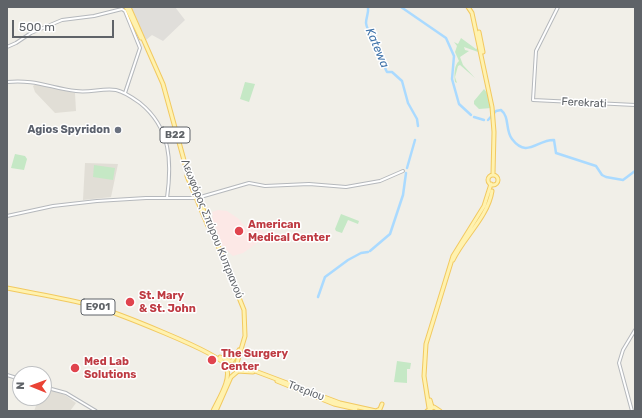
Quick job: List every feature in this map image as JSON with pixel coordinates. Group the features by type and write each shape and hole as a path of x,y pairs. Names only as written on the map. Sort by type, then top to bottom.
{"main road":[{"name":"Λεωφόρος Σπύρου Κυπριανού","path":"128,7 163,84 182,155 197,199 243,312 244,322 242,341 236,356 231,361 227,369"},
{"name":"Λεωφόρος Σπύρου Κυπριανού","path":"128,7 161,85 180,156 193,190 244,310 245,336 236,372"},
{"path":"468,7 473,13"},
{"path":"440,411 430,409 424,382 426,344 453,256 484,206 492,185 498,181 498,178 494,175 493,106 473,13 474,7"},
{"path":"492,185 488,179 494,175"},
{"name":"E901","path":"7,288 40,293 100,308 219,358 227,369"},
{"name":"E901","path":"188,344 231,361"},
{"name":"Τσερίου","path":"231,361 340,404 375,411 380,409 382,404 384,411"},
{"path":"215,411 227,379 227,369"},
{"name":"Τσερίου","path":"227,369 236,372 252,372 334,404 367,411"},
{"path":"215,411 231,377 236,372"}],"street":[{"name":"Ferekrati","path":"558,7 536,51 533,100 635,105"},
{"path":"7,47 55,23 69,18 94,16 120,9 125,11 140,48 125,93"},
{"path":"7,82 31,81 77,92 107,89 125,93 148,110 159,124 165,136 170,162 167,198"},
{"path":"7,216 53,206 97,201 167,198 197,199 249,183 265,186 302,184 346,187 380,181 404,171"},
{"path":"187,198 193,196 193,190"},
{"path":"632,411 620,363 621,353 635,330"},
{"path":"52,390 66,394 96,411"}],"shaded area":[{"path":"131,7 175,7 185,20 163,41 152,35 146,40"},
{"path":"36,84 75,93 76,111 55,113 35,92 33,86"},
{"path":"85,163 118,164 111,197 83,200"},
{"name":"American Medical Center","path":"218,210 227,211 239,219 245,227 256,227 267,234 243,253 233,256 223,247 211,219 213,217 212,212"},
{"path":"52,390 65,395 76,403 70,411 34,411 36,406 52,406"}],"green space":[{"path":"461,38 476,49 479,47 481,53 464,47 465,50 469,51 460,57 463,65 475,78 460,65 458,66 455,77 457,83 455,82 454,77 456,65 459,61 455,52 457,46 454,42 458,44"},
{"path":"245,82 255,84 249,102 240,99"},
{"path":"484,89 488,94 491,108 479,109 474,104 474,101"},
{"path":"15,154 25,156 27,159 24,170 11,168"},
{"path":"94,165 115,168 113,180 93,177"},
{"path":"341,214 359,221 358,224 348,220 342,233 336,231 335,229"},
{"path":"397,361 411,363 410,369 407,369 407,383 394,382"}],"waterway":[{"name":"Katewa","path":"368,7 366,23 368,31 380,47 387,72 392,72 402,81 408,103 417,119 418,126"},
{"path":"401,7 446,38 454,56 452,79 459,104 471,115"},
{"path":"488,120 496,111 501,110 506,116 510,135 517,145 528,148 548,140 554,140 556,153 596,166 602,175 606,177 623,180 635,171"},
{"path":"474,117 484,120"},
{"name":"Katewa","path":"407,168 415,140"},
{"name":"Katewa","path":"370,251 390,234 403,195 406,173"},
{"name":"Katewa","path":"318,297 325,277 348,260 361,253 368,252"}],"place":[{"name":"Agios Spyridon","path":"118,130"},
{"name":"American Medical Center","path":"239,231"},
{"name":"St. Mary & St. John","path":"130,302"},
{"name":"The Surgery Center","path":"212,360"},
{"name":"Med Lab Solutions","path":"75,368"}]}
